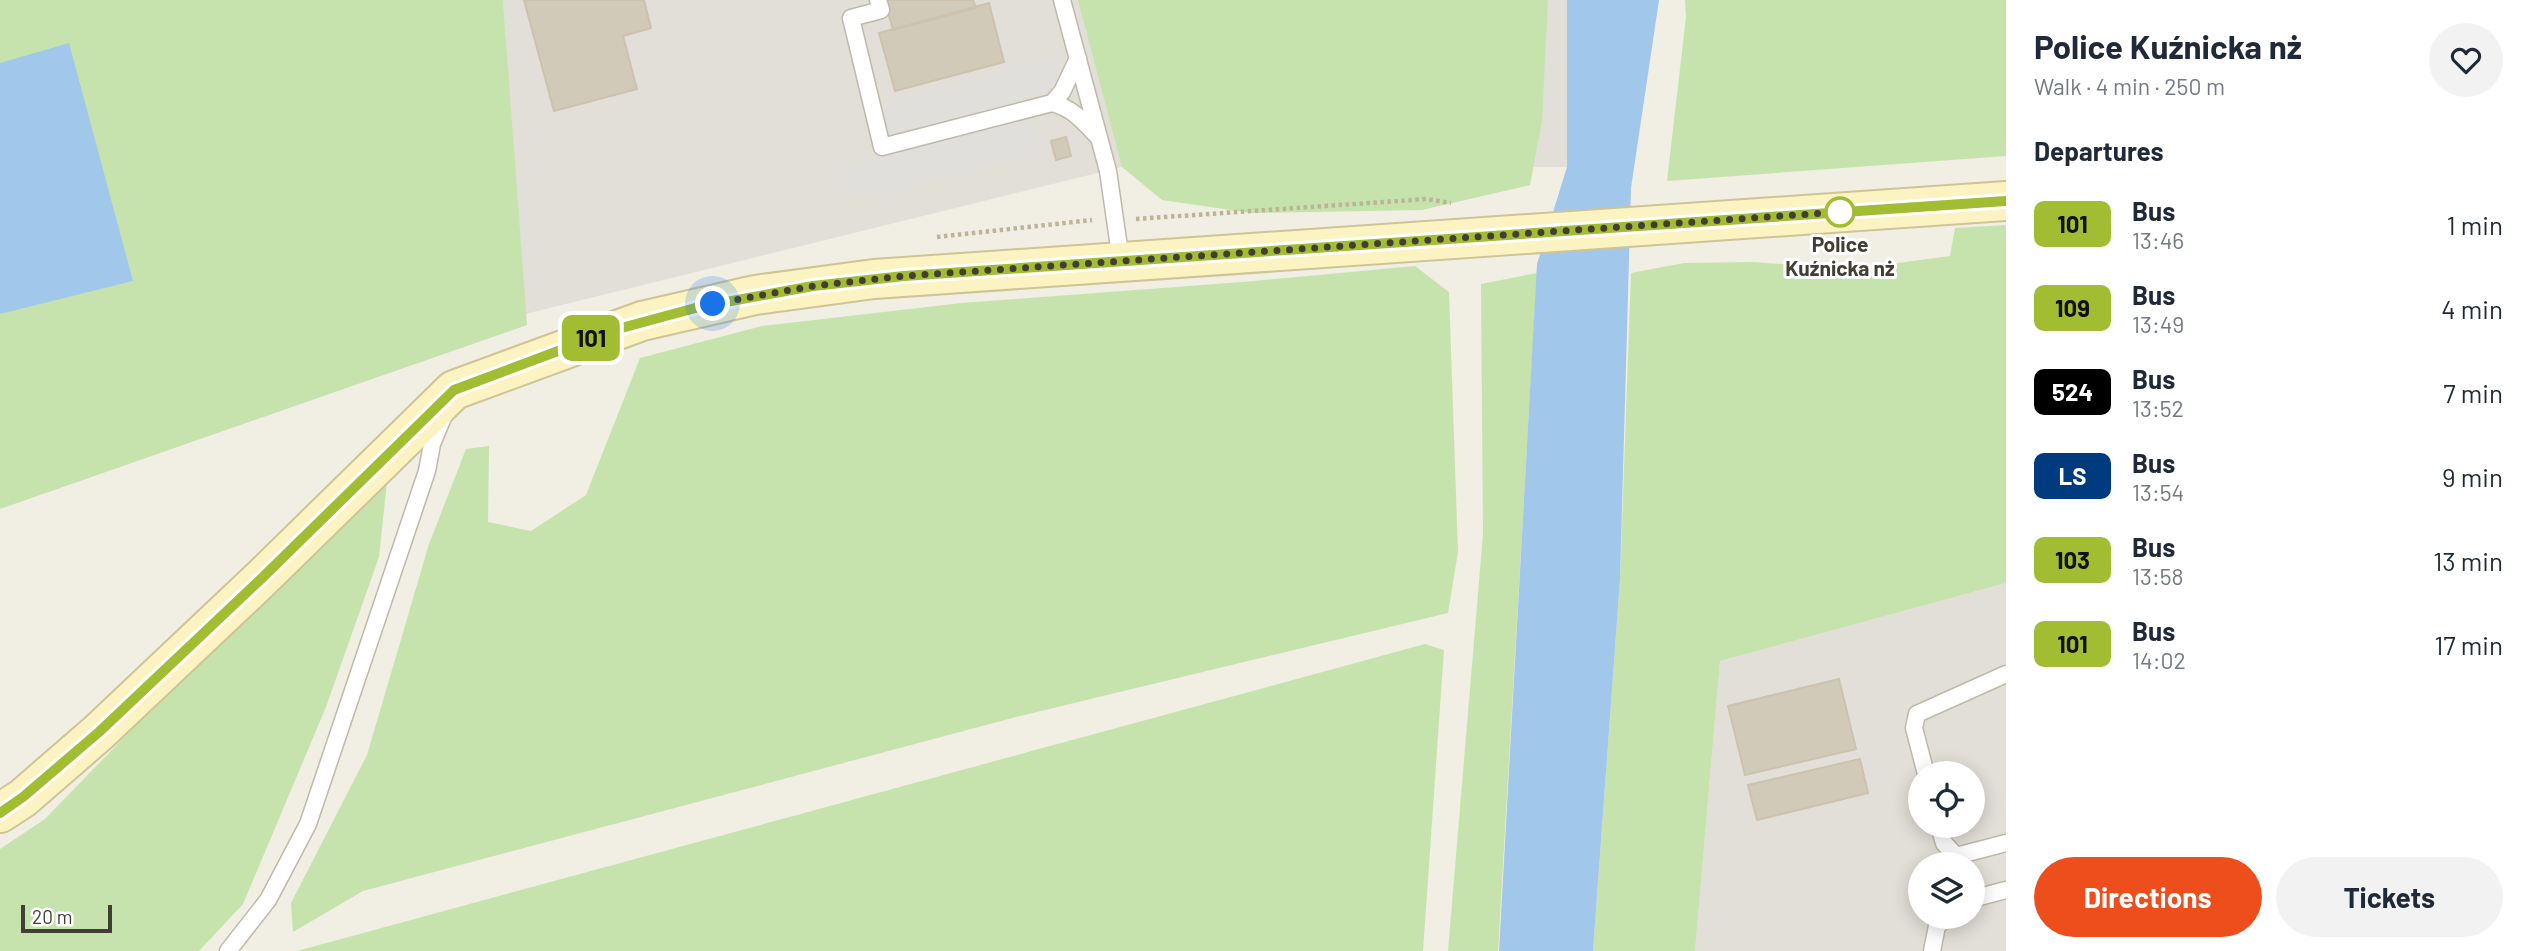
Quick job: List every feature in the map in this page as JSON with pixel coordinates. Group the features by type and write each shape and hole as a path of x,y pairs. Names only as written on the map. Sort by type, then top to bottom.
{"main road":[{"path":"0,813 23,797 109,723 273,568 454,390 614,330 746,297 874,279 2006,201"}],"lane":[{"path":"878,0 881,10 851,18 882,147 1052,103 1064,106 1099,138"},
{"path":"1062,0 1108,171 1121,261"},
{"path":"1052,103 1062,92 1077,58"},
{"path":"228,951 268,900 308,824 427,471 432,444 454,390"},
{"path":"1923,761 1914,729 1917,714 2006,674"},
{"path":"1943,838 1956,856 2006,843"},
{"path":"1985,896 2006,890"},
{"path":"1932,951 1936,929"}],"shaded area":[{"path":"503,0 1567,0 1567,167 1122,167 525,314"},
{"path":"1059,57 1062,84 1027,96 1039,153 851,201 841,168 884,155 872,106"},
{"path":"2006,583 2006,951 1695,951 1720,661"}],"green space":[{"path":"0,0 503,0 527,325 0,509"},
{"path":"1078,0 1548,0 1542,121 1530,185 1422,210 1251,213 1162,200 1122,167"},
{"path":"1685,0 2006,0 2006,156 1667,181 1686,17"},
{"path":"2006,225 2006,583 1720,661 1695,951 1593,951 1620,579 1631,273 1684,263 1752,262 1853,269 1950,256 1955,228"},
{"path":"1415,266 1449,292 1458,552 1448,613 1016,717 363,891 293,932 291,903 367,755 429,544 466,449 489,446 488,522 531,531 586,495 640,358 762,326 962,303"},
{"path":"1537,273 1498,951 1448,951 1483,534 1481,284"},
{"path":"388,472 379,557 326,707 243,904 199,951 0,951 0,849 45,819 269,588"},
{"path":"1425,644 1444,650 1423,951 297,951"}],"water":[{"path":"1567,0 1659,0 1631,188 1620,579 1593,951 1499,951 1537,264 1567,167"},
{"path":"69,43 133,281 0,314 0,63"}],"building":[{"path":"524,0 644,0 651,28 623,36 637,89 554,111"},
{"path":"885,0 973,0 976,8 893,30"},
{"path":"989,3 1004,62 895,91 879,33"},
{"path":"1066,137 1071,156 1056,160 1051,141"},
{"path":"1839,679 1856,749 1745,775 1728,706"},
{"path":"1860,759 1868,793 1757,820 1748,785"}],"bus line":[{"name":"101","path":"0,813 23,797 99,732 263,577 454,390 642,321 755,295 904,276 2006,201"}],"place":[{"name":"Police Kuźnicka nż","path":"1840,212"}],"route":[{"path":"713,304 813,286 904,276 1840,212"}]}
